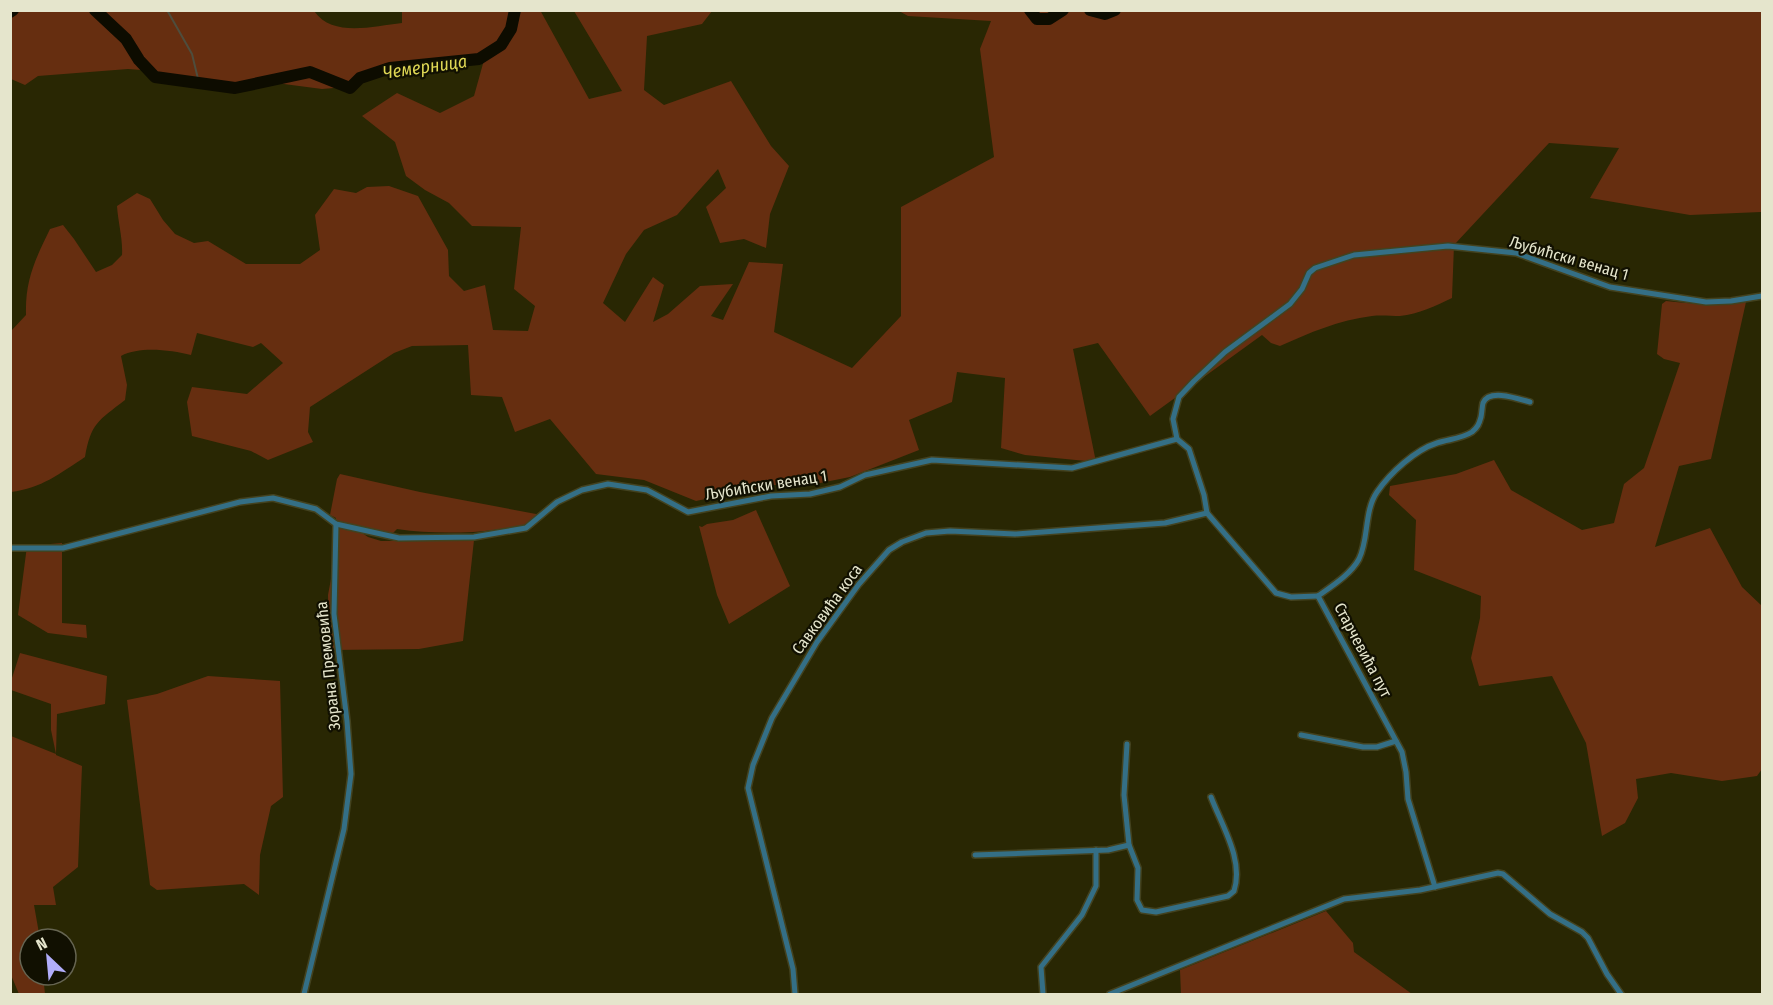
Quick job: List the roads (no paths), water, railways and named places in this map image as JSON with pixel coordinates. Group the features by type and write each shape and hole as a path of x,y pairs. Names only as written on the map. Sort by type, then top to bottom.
{"street":[{"name":"Љубићски венац 1","path":"336,524 399,538 474,537 526,528 557,502 582,490 608,484 647,490 688,512 771,496 810,494 840,487 865,475 932,460 1072,468 1177,439 1173,419 1179,397 1194,381 1225,352 1290,304 1314,268 1354,255 1448,246 1516,253 1610,287 1706,302 1762,296"},
{"name":"Старчевића пут","path":"1435,887 1408,799 1402,752 1318,596 1346,574 1359,559 1372,502 1394,474 1422,450 1436,443 1464,437 1473,431 1478,426 1484,402 1489,396 1496,395 1530,402"},
{"path":"1177,439 1188,449 1204,495 1207,513 1276,593 1291,597 1318,596"},
{"path":"10,548 63,548 240,502 273,498 316,509 336,524"},
{"name":"Савковића коса","path":"795,994 793,969 748,788 753,765 772,718 816,642 859,584 889,550 902,542 926,533 950,531 1015,534 1165,523 1207,513"},
{"name":"Зорана Премовића","path":"304,994 344,829 351,774 334,614 336,524"},
{"path":"1301,735 1363,747 1377,747 1396,741"},
{"path":"1127,744 1124,795 1129,845 1138,868 1137,900 1142,910 1156,912 1228,896 1234,891 1238,873 1234,856 1211,797"},
{"path":"975,855 1108,850 1129,845"},
{"path":"1043,994 1041,967 1082,915 1096,886 1096,850"},
{"path":"1110,994 1344,899 1435,887 1498,873 1503,874 1550,914 1582,932 1588,938 1607,974 1621,994"}],"waterway":[{"name":"Чемерница","path":"95,10 126,39 139,60 155,77 235,88 310,72 350,88 360,78 390,68 479,59 501,45 511,29 515,10"},
{"path":"167,10 192,54 199,83"},
{"name":"Чемерница","path":"1030,10 1037,19 1049,19 1063,10"},
{"name":"Чемерница","path":"1090,10 1105,14 1115,10"}]}
